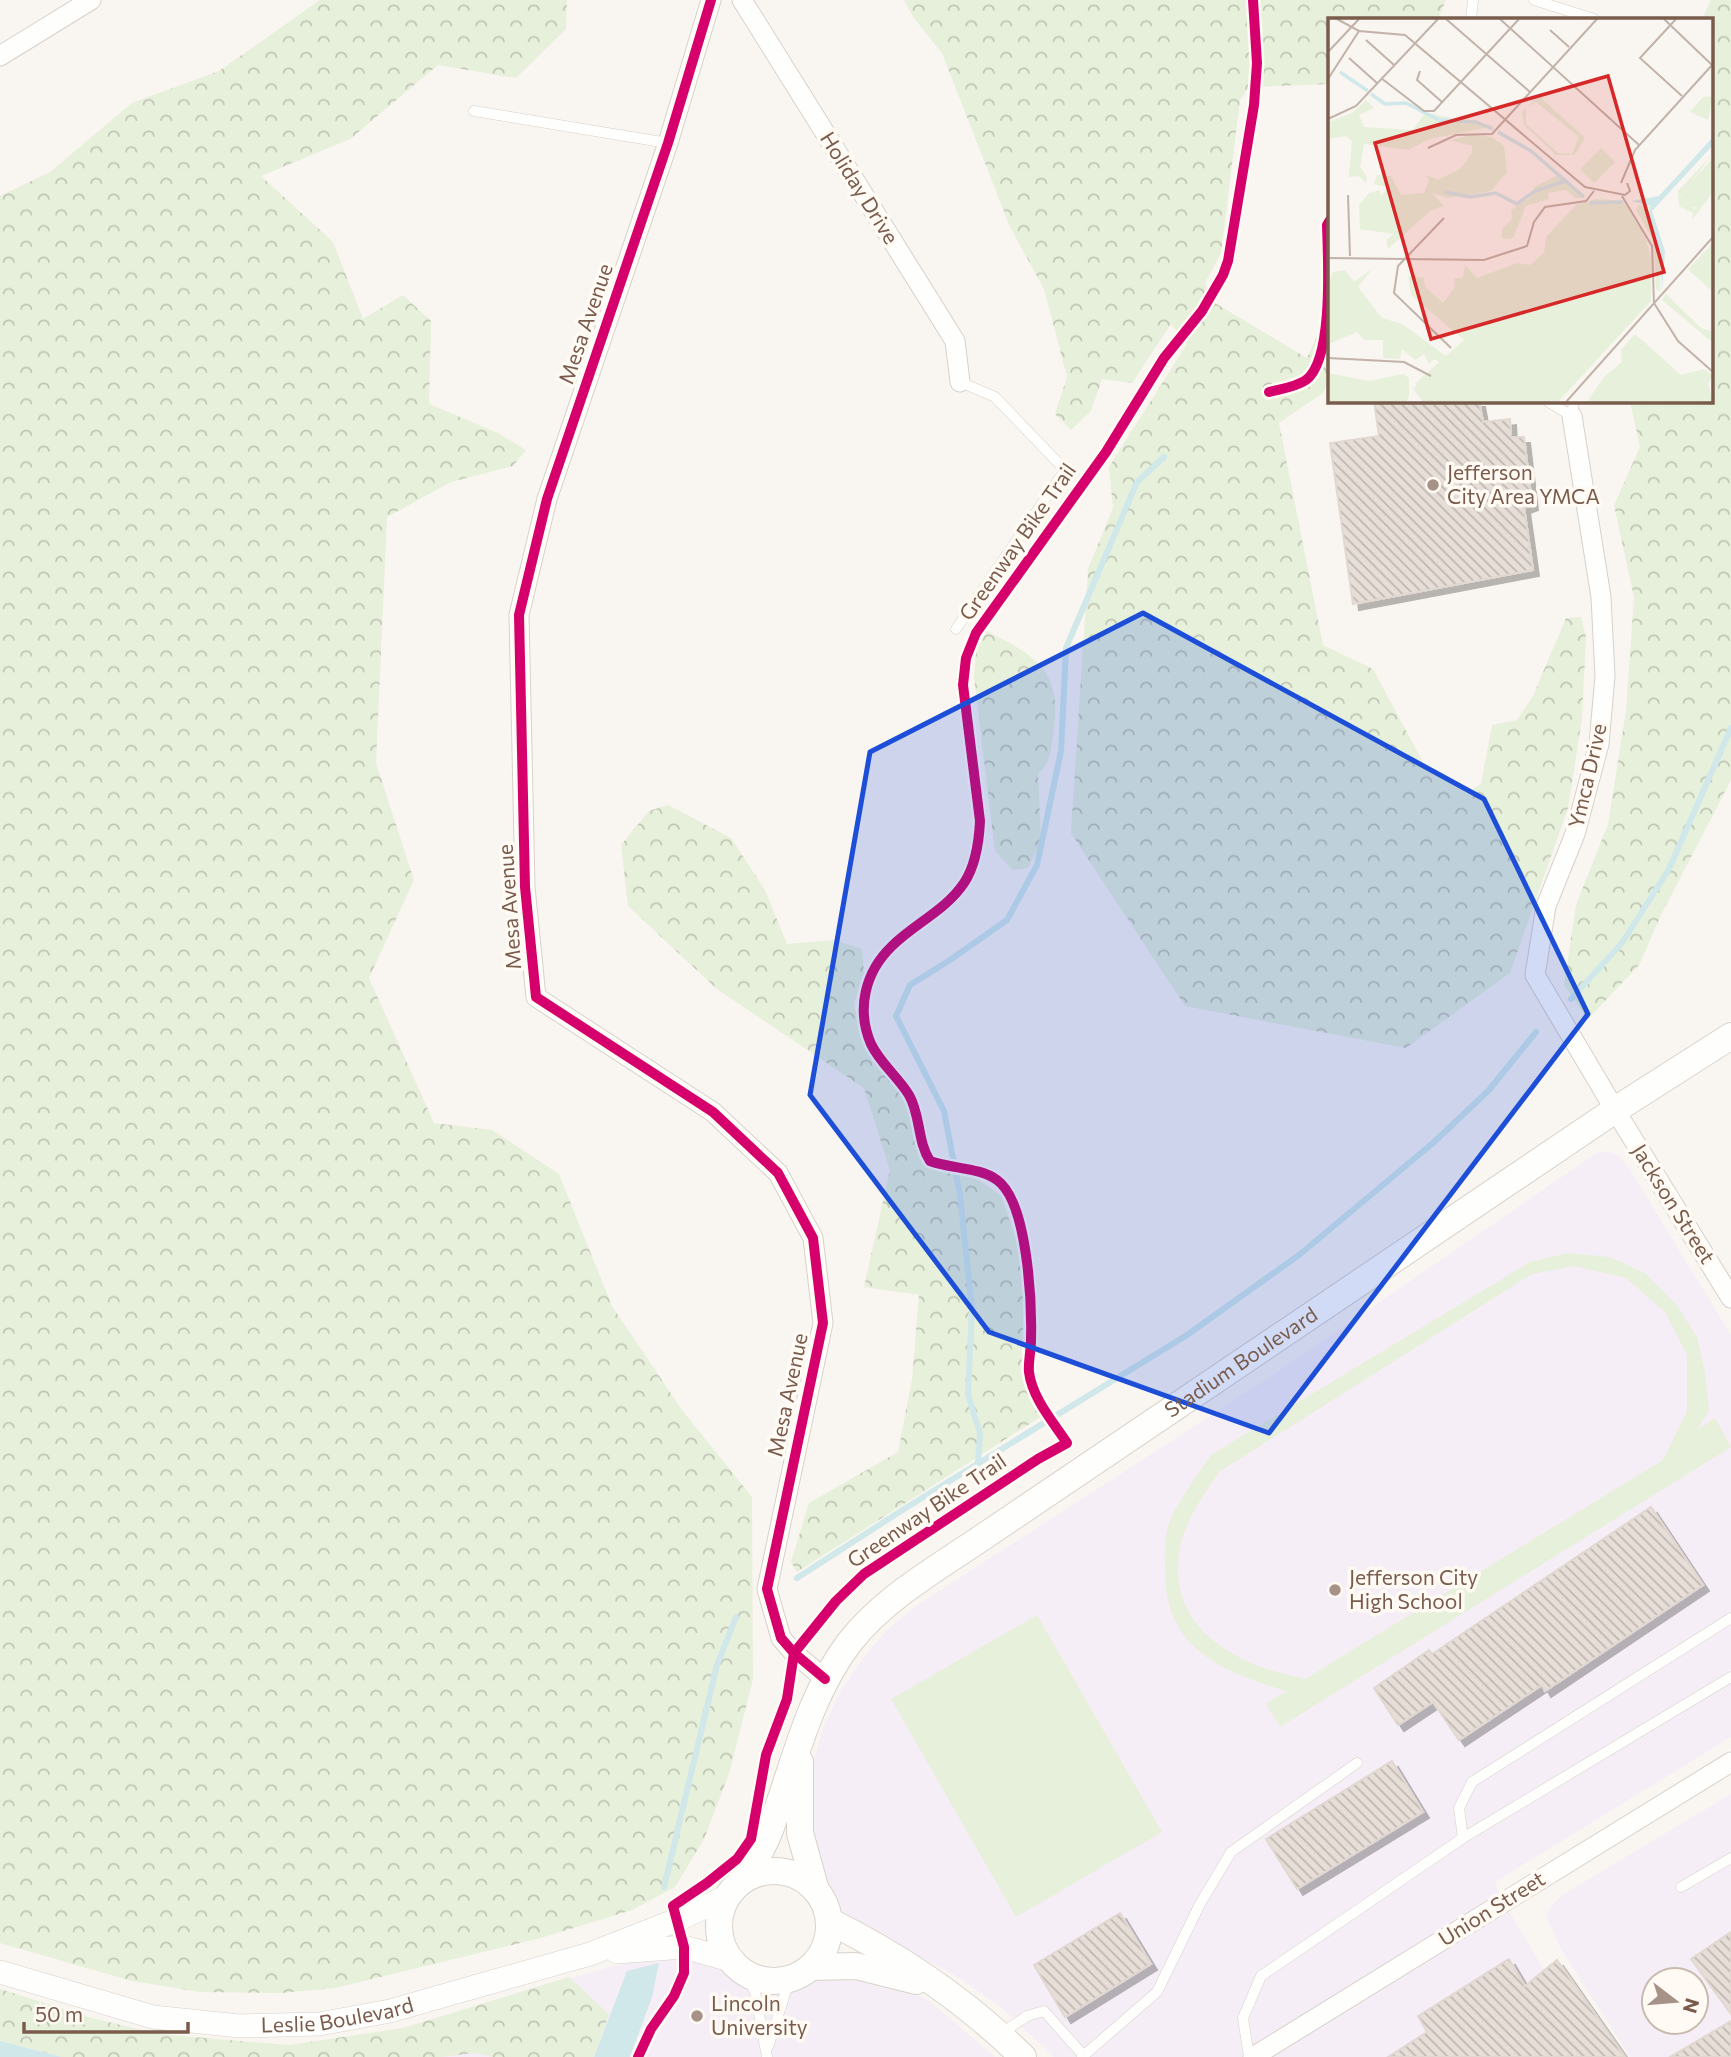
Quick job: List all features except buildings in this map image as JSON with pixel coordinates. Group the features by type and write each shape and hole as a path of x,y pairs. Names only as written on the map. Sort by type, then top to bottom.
{"main road":[{"name":"Stadium Boulevard","path":"737,1887 770,1832 800,1737 825,1679 849,1643 875,1615 905,1590 1615,1110 1731,1036"},
{"name":"Stadium Boulevard","path":"800,1737 800,1833 815,1887"},
{"path":"800,1974 822,1954 828,1939 830,1921 825,1903 815,1887 800,1876 783,1870 764,1871 737,1887 722,1906 719,1924 722,1943 737,1966 762,1980 856,1966 896,1974 943,1990"},
{"path":"830,1921 869,1940 943,1990 1000,2034 1023,2057"}],"street":[{"path":"0,56 91,0"},
{"name":"Mesa Avenue","path":"711,0 668,144 547,499 519,615 525,887 536,998 713,1112 778,1173 814,1238 823,1323 767,1589 781,1638 793,1653 825,1679"},
{"name":"Holiday Drive","path":"742,0 955,341 960,382"},
{"name":"Ymca Drive","path":"1573,408 1601,597 1605,676 1599,744 1575,834 1546,906 1535,975 1615,1110"},
{"name":"Jackson Street","path":"1615,1110 1731,1298"},
{"name":"Union Street","path":"1251,2057 1731,1762"},
{"name":"Leslie Boulevard","path":"0,1972 153,2017 239,2026 306,2024 390,2011 590,1954 677,1920 737,1887"},
{"name":"Leslie Boulevard","path":"590,1954 684,1947 737,1966"}],"lane":[{"path":"1471,18 1473,0"},
{"path":"1534,0 1591,18"},
{"path":"474,111 668,144"},
{"path":"956,629 1065,470 995,397 960,382"},
{"path":"1551,402 1573,408"},
{"path":"1463,1838 1459,1808 1472,1782 1731,1618"},
{"path":"1251,2057 1243,2018 1261,1976 1463,1838 1731,1677"},
{"path":"1000,2034 1027,2016 1044,2011 1083,2056 1157,1992 1200,1904 1231,1852 1357,1763"},
{"path":"1681,1887 1731,1858"},
{"path":"737,1966 755,1992 767,2054"},
{"path":"767,2054 800,1974"}],"highlighted area":[{"path":"1143,613 1484,799 1588,1014 1269,1433 989,1332 810,1095 870,752"}],"shaded area":[{"name":"Jefferson City High School","path":"1606,1151 1618,1155 1629,1168 1731,1335 1731,1737 1495,1882 1524,1937 1598,2057 1054,2057 1001,2007 950,1972 855,1924 841,1912 830,1891 810,1836 811,1770 823,1728 840,1692 863,1658 887,1630 916,1606 1269,1378 1595,1154"},
{"path":"1731,1794 1731,2057 1630,2057 1561,1949 1546,1916 1551,1906 1564,1894"},
{"name":"Lincoln University","path":"676,1955 709,1960 770,1993 825,1974 889,1980 928,2000 995,2057 0,2057 0,1992 155,2038 289,2046 401,2031 508,1996 631,1961"}],"green space":[{"path":"320,0 567,0 566,29 516,78 438,65 350,139 261,176 333,242 363,319 403,295 431,321 429,404 498,433 526,450 513,466 451,482 387,517 376,763 414,880 369,978 434,1123 492,1130 559,1174 612,1306 682,1410 752,1497 753,1679 730,1771 704,1839 675,1887 632,1910 541,1938 335,1988 281,1993 200,1992 132,1981 0,1943 0,196 50,172 132,103 219,71"},
{"path":"904,0 1446,0 1438,18 1328,18 1328,84 1249,87 1240,100 1221,253 1205,283 1215,303 1307,358 1319,332 1328,327 1328,384 1323,393 1279,423 1323,645 1373,669 1425,766 1466,793 1481,784 1492,725 1517,720 1533,696 1566,618 1581,617 1586,637 1582,718 1568,808 1510,973 1406,1048 1185,1006 1071,833 1088,569 1113,508 1109,467 1187,344 1171,324 1132,383 1102,379 1091,411 1071,430 1055,414 1067,377 1044,289 1010,227 942,53 913,17"},
{"path":"1711,0 1731,0 1731,780 1661,915 1639,965 1588,1019 1564,985 1576,905 1608,824 1626,711 1634,597 1614,505 1640,447 1630,402 1714,402 1714,18 1702,18"},
{"path":"987,631 1033,659 1050,681 1054,695 1051,751 1038,774 1041,842 1028,868 1013,870 995,851 974,676 976,652"},
{"path":"668,805 731,838 765,890 787,944 834,940 862,949 864,973 854,1003 860,1035 871,1058 904,1098 917,1132 917,1150 926,1167 976,1178 1001,1196 1018,1245 1025,1294 1022,1350 1027,1390 1042,1416 797,1572 791,1562 809,1503 898,1452 912,1379 919,1295 864,1287 890,1170 864,1088 717,989 628,906 621,845 649,811"},
{"path":"1568,1253 1610,1257 1645,1273 1676,1304 1697,1337 1705,1372 1709,1410 1698,1429 1715,1418 1731,1447 1280,1727 1266,1704 1286,1691 1219,1665 1201,1653 1186,1638 1175,1620 1168,1598 1165,1544 1175,1510 1211,1455 1530,1262","holes":["1574,1266 1626,1278 1665,1312 1687,1355 1687,1411 1663,1460 1305,1679 1253,1664 1217,1644 1203,1631 1184,1602 1178,1565 1187,1525 1219,1472 1532,1274"]},
{"path":"1037,1615 1162,1832 1016,1917 891,1699"},
{"path":"569,1977 609,2014 594,2057 493,2057 475,2053 441,2057 62,2057 0,2041 0,1989 92,2018 158,2034 289,2045 403,2028"}],"water":[{"path":"659,1963 652,1997 630,2057 594,2057 627,1971"},
{"path":"0,2041 62,2057 0,2057"}],"waterway":[{"path":"978,1463 980,1433 968,1395 972,1308 960,1195 944,1111 896,1016 910,985 1007,920 1037,865 1061,751 1066,648 1137,482 1164,457"},
{"path":"1571,999 1622,943 1669,869 1731,728"},
{"path":"797,1578 1187,1335 1299,1255 1433,1143 1489,1090 1536,1032"},
{"path":"664,1887 717,1665 736,1617"}],"cycle path":[{"path":"711,0 668,143 547,499 519,615 525,887 536,997 713,1112 778,1173 813,1238 823,1323 767,1589 781,1638 794,1653 825,1679"},
{"name":"Greenway Bike Trail","path":"638,2057 651,2029 674,1996 684,1973 684,1947 673,1906 737,1859 751,1839 766,1755 787,1699 794,1653 836,1601 864,1574 1038,1459 1067,1443 1044,1410 1031,1382 1029,1280 1016,1209 1007,1192 990,1176 930,1161 909,1095 871,1044 866,1031 864,1004 870,979 883,956 957,893 974,861 980,821 963,685 966,658 976,633 1106,452 1164,358 1202,311 1223,275 1228,261 1254,105 1257,63 1253,0"},
{"path":"1328,223 1328,261"},
{"path":"1269,392 1306,380 1315,369 1325,331 1328,261"}],"place":[{"name":"Jefferson City Area YMCA","path":"1433,485"},
{"name":"Jefferson City High School","path":"1335,1590"},
{"name":"Lincoln University","path":"697,2016"}]}
